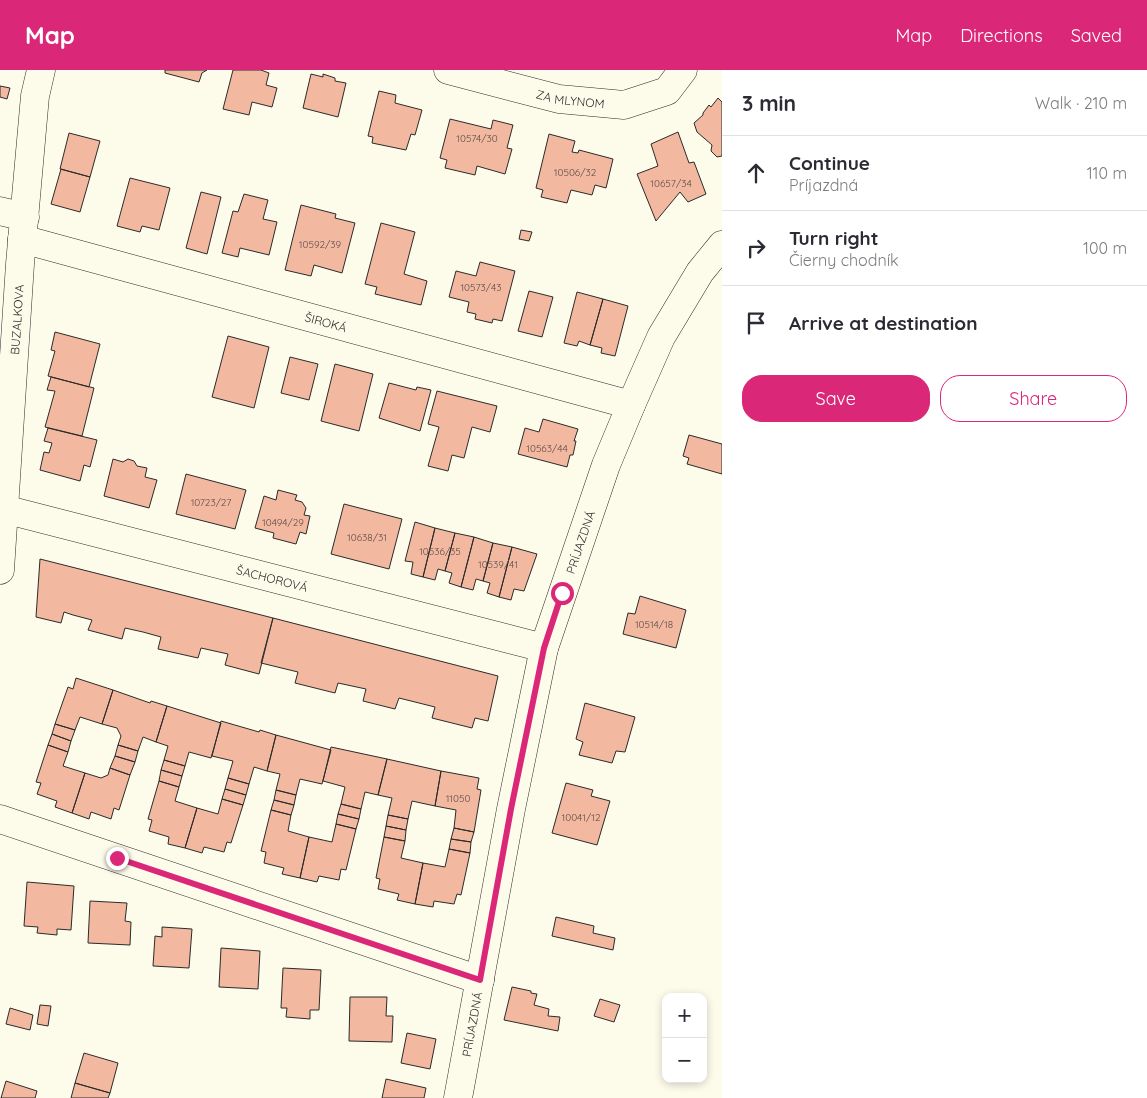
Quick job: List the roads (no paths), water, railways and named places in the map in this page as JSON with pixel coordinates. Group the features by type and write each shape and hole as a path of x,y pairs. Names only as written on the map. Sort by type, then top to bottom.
{"street":[{"name":"BUZALKOVA","path":"0,570 13,238 35,96 41,70"},
{"name":"ZA MLYNOM","path":"448,70 559,99 624,105 666,91 684,70"},
{"name":"ŠIROKÁ","path":"13,238 631,406"},
{"name":"PRÍJAZDNÁ","path":"458,1098 511,809 544,648 606,464 661,337 700,272 722,245"},
{"name":"ŠACHOROVÁ","path":"2,509 544,648"},
{"path":"0,819 480,980"}]}
